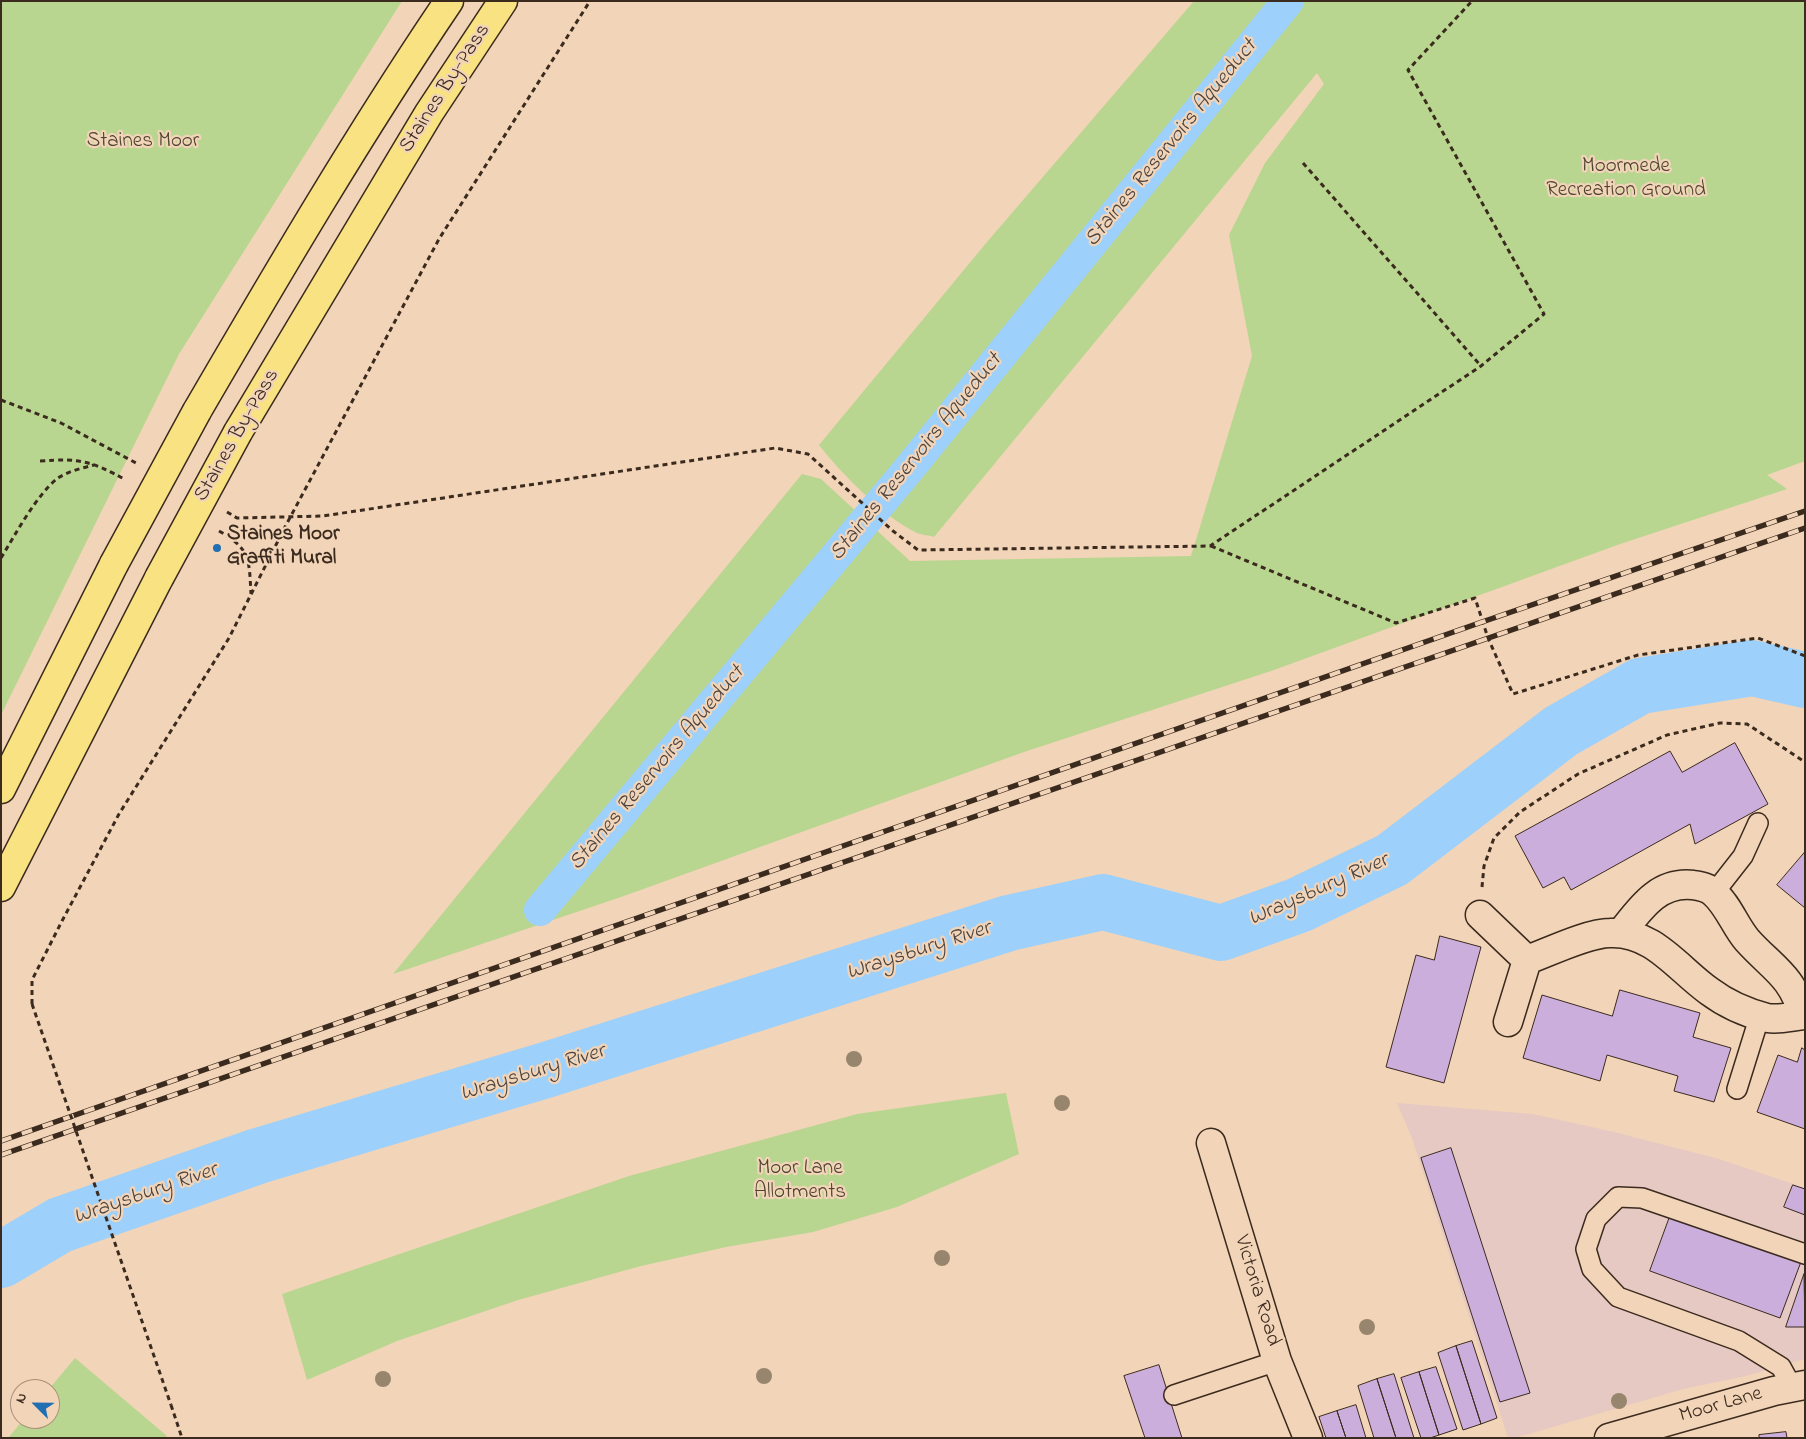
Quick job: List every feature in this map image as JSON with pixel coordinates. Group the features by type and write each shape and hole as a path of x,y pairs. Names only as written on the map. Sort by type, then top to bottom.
{"highway":[{"path":"1,789 114,564 198,411 295,244 376,110 449,1"},
{"name":"Staines By-Pass","path":"1,887 159,578 238,432 429,113 503,1"}],"street":[{"path":"1527,960 1593,936 1620,933 1646,941 1668,954 1709,991 1737,1007 1760,1015 1784,1019 1804,1015 1797,994 1788,980 1746,939 1714,893 1702,886 1671,886 1656,892 1620,933"},
{"path":"1480,915 1527,960"},
{"path":"1508,1022 1527,960"},
{"name":"Victoria Road","path":"1211,1143 1277,1361 1308,1438"},
{"name":"Moor Lane","path":"1609,1438 1667,1430 1723,1404 1798,1386"}],"lane":[{"path":"1714,893 1742,856 1758,823"},
{"path":"1737,1089 1760,1015"},
{"path":"1798,1386 1781,1367 1739,1341 1618,1297 1592,1269 1586,1248 1596,1219 1618,1197 1642,1198 1805,1254"},
{"path":"1174,1395 1277,1361"}],"path":[{"path":"182,1438 32,1004 32,980 119,814 229,638 439,239 590,1"},
{"path":"1210,546 1481,366 1544,314 1408,70 1472,1"},
{"path":"1303,163 1481,366"},
{"path":"291,517 323,516 775,448 808,454 893,531 918,550 1210,546 1396,623 1476,598 1488,638 1513,694 1638,655 1758,638 1805,656"},
{"path":"1,558 27,515 57,479 76,469 97,464"},
{"path":"1480,915 1484,866 1494,838 1520,812 1578,774 1667,735 1720,723 1747,724 1805,762"}],"shaded area":[{"path":"1397,1103 1533,1114 1614,1132 1719,1159 1805,1188 1805,1359 1746,1376 1683,1389 1515,1438 1508,1438 1412,1138"}],"green space":[{"name":"Staines Moor","path":"1,1 402,1 179,354 1,715"},
{"name":"Moormede Recreation Ground","path":"1194,1 1805,1 1805,461 1767,475 1787,489 1620,544 1271,671 1024,752 621,897 393,974 802,474 821,479 910,561 1191,556 1252,356 1229,235 1265,163 1324,84 1317,73 934,537 917,533 890,516 838,468 819,445 987,242"},
{"name":"Moor Lane Allotments","path":"1006,1093 1019,1154 897,1207 813,1232 726,1247 641,1266 518,1300 397,1341 307,1380 282,1294 629,1176 857,1114"},
{"path":"75,1358 167,1436 165,1438 8,1438 16,1429 60,1429 60,1379 57,1379"}],"building":[{"path":"1735,743 1768,804 1695,844 1690,824 1571,890 1564,877 1543,888 1515,836 1670,751 1682,772"},
{"path":"1805,852 1805,908 1777,885"},
{"path":"1440,936 1481,947 1444,1083 1386,1067 1416,955 1434,960"},
{"path":"1620,990 1700,1013 1693,1037 1731,1048 1714,1102 1674,1091 1678,1076 1607,1055 1600,1081 1523,1058 1542,995 1612,1016"},
{"path":"1802,1048 1805,1050 1805,1129 1757,1112 1778,1055 1797,1062"},
{"path":"1451,1148 1530,1393 1500,1402 1421,1158"},
{"path":"1793,1185 1805,1189 1805,1215 1784,1207"},
{"path":"1672,1211 1802,1259 1780,1318 1650,1271"},
{"path":"1804,1274 1805,1327 1786,1327"},
{"path":"1472,1341 1497,1418 1481,1424 1456,1346"},
{"path":"1456,1346 1481,1424 1463,1430 1438,1353"},
{"path":"1159,1365 1182,1438 1145,1438 1124,1376"},
{"path":"1436,1367 1457,1429 1439,1435 1419,1372"},
{"path":"1419,1372 1439,1435 1430,1438 1421,1438 1401,1378"},
{"path":"1394,1374 1414,1438 1396,1438 1377,1379"},
{"path":"1377,1379 1396,1438 1374,1438 1358,1386"},
{"path":"1356,1405 1366,1438 1346,1438 1337,1411"},
{"path":"1337,1411 1346,1438 1326,1438 1319,1417"},
{"path":"1786,1432 1787,1438 1759,1438 1759,1435"}],"waterway":[{"name":"Staines Reservoirs Aqueduct","path":"540,910 908,470 1288,1"},
{"name":"Wraysbury River","path":"1,1260 60,1225 258,1156 546,1070 1009,923 1103,902 1221,933 1299,905 1392,860 1561,731 1640,686 1752,668 1805,680"}],"railway":[{"path":"1,1141 1482,622 1805,511"},
{"path":"1,1155 1805,528"}],"place":[{"name":"Staines Moor Graffiti Mural","path":"217,548"}]}
